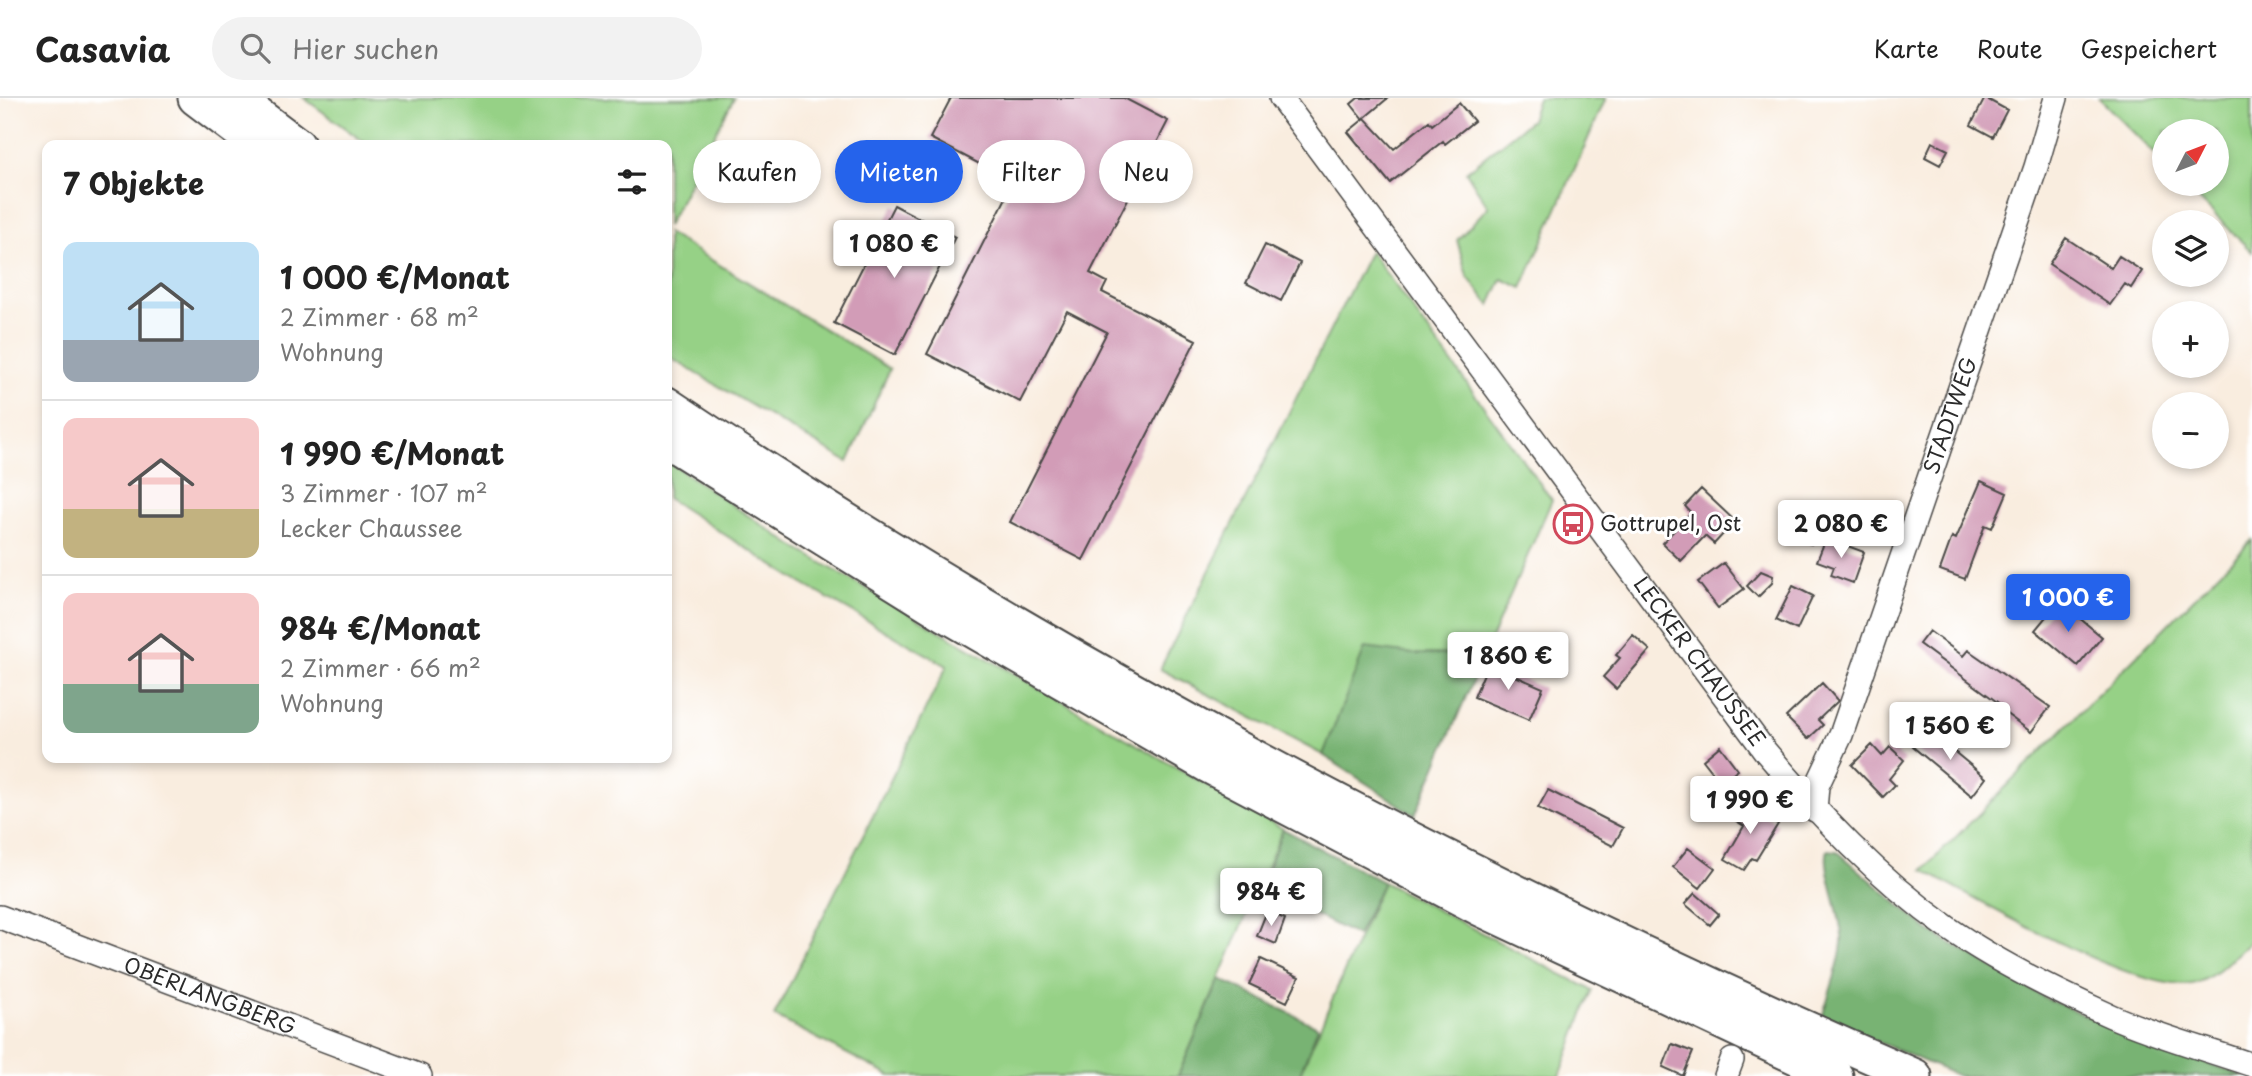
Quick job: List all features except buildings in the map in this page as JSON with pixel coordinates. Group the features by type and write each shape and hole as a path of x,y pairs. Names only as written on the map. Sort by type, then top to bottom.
{"highway":[{"path":"195,98 250,140"},
{"path":"236,98 291,140"},
{"path":"672,407 961,590 1220,737 1485,878 1915,1076"},
{"path":"672,444 946,615 1209,766 1478,908 1836,1076"}],"street":[{"name":"LECKER CHAUSSEE","path":"1281,98 1765,751 1837,833 1904,895 1949,929 2004,963 2113,1017 2252,1065"},
{"name":"STADTWEG","path":"1815,810 1817,786 1841,735 2036,167 2056,98"},
{"name":"OBERLANGBERG","path":"0,918 420,1076"}],"green space":[{"path":"304,98 734,98 712,140 693,140 693,176 672,216 672,140 361,140"},
{"path":"1538,98 1606,98 1522,288 1502,279 1490,305 1467,276 1457,240 1488,207 1466,172 1531,120"},
{"path":"2099,98 2252,98 2252,252 2229,229 2229,210 2210,210 2196,196 2230,196 2230,119 2152,119 2152,151"},
{"path":"672,236 890,369 848,462 672,359"},
{"path":"1370,251 1552,500 1484,655 1413,654 1365,649 1323,755 1160,669"},
{"path":"672,464 798,549 1283,829 1178,1076 890,1076 774,1016 947,666 801,583 672,501"},
{"path":"2252,540 2252,940 2224,966 2200,982 2167,983 2134,974 2057,942 1923,870"},
{"path":"1365,648 1413,654 1484,655 1415,815 1323,755"},
{"path":"1283,829 1383,882 1357,936 1261,888"},
{"path":"1828,850 1837,851 1928,930 2047,999 2176,1053 2246,1076 1958,1076 1822,1018 1842,942 1828,868"},
{"path":"1383,882 1592,990 1560,1076 1299,1076"},
{"path":"1220,979 1318,1027 1299,1076 1178,1076"}],"place":[{"name":"Gottrupel, Ost","path":"1573,524"}]}
